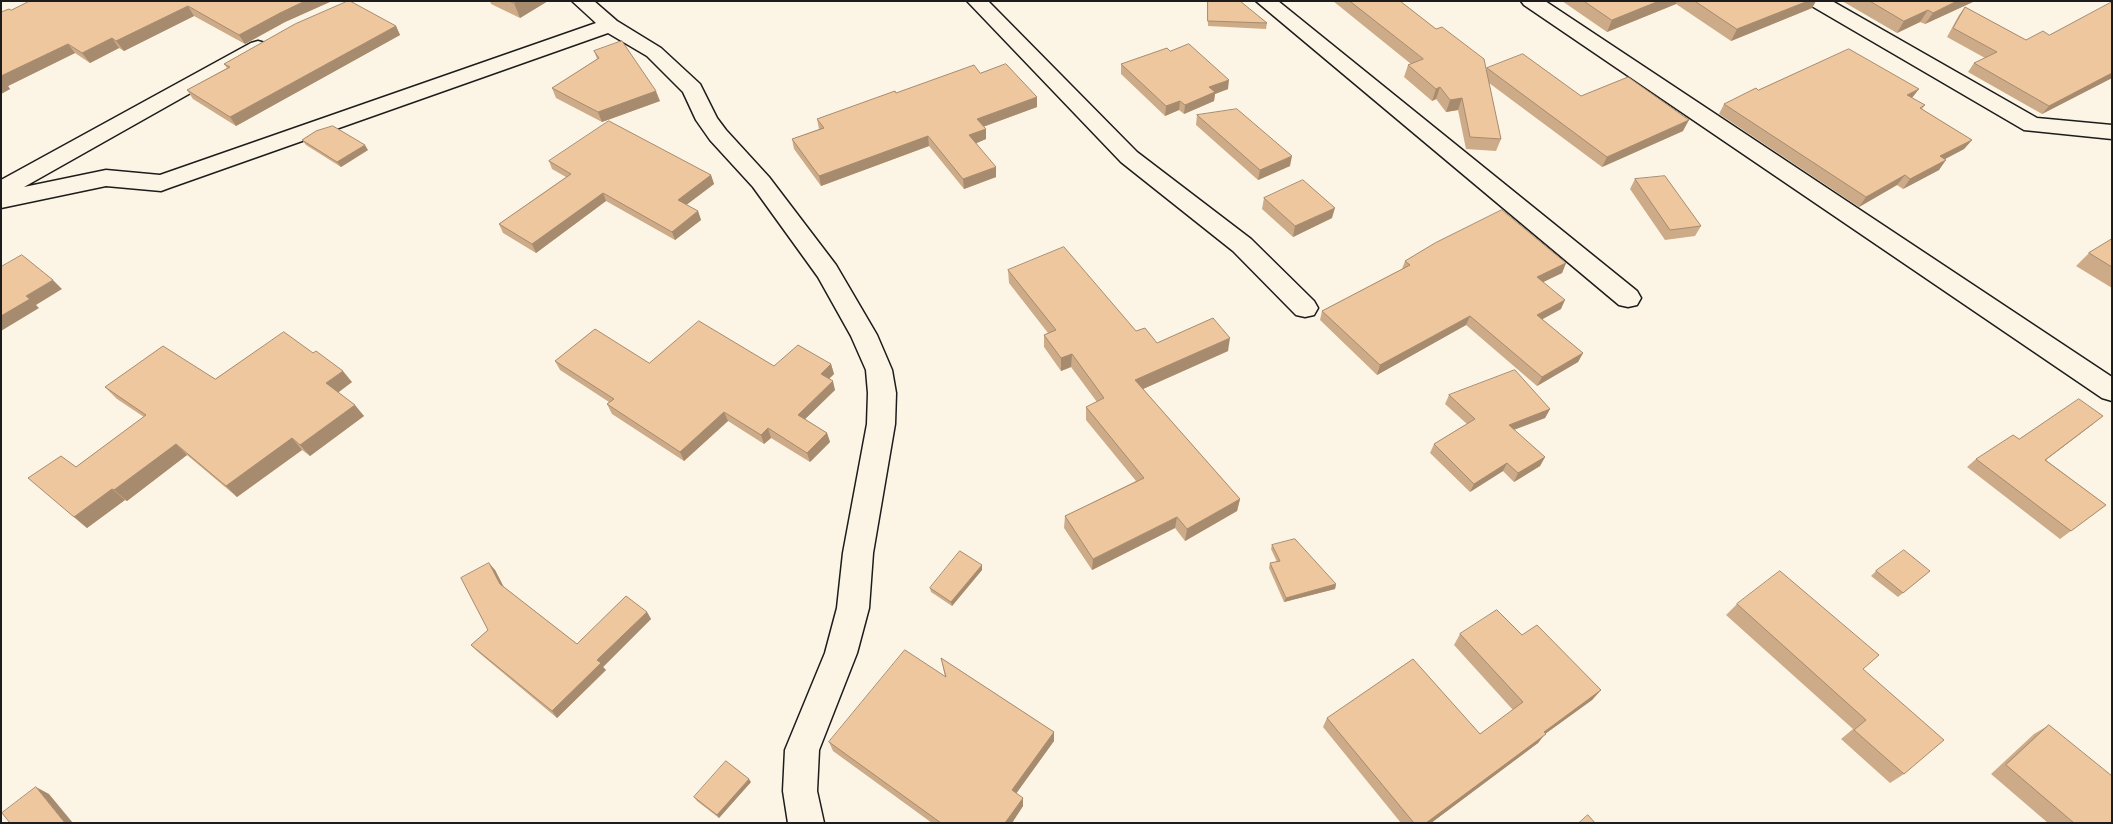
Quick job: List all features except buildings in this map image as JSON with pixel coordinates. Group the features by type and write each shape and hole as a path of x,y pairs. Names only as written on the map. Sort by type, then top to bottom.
{"street":[{"path":"582,1 610,25 654,52 692,89 707,120 718,135 761,182 828,271 868,343 879,370 882,393 880,424 876,460 858,553 853,608 841,653 802,750 800,791 806,823"},
{"path":"977,1 1129,157 1242,245 1305,308"},
{"path":"1266,1 1628,298"},
{"path":"1530,1 2112,391"},
{"path":"1817,1 2032,126 2083,128 2112,132"},
{"path":"1,200 106,178 161,183 610,25"},
{"path":"1,190 276,37"}]}
